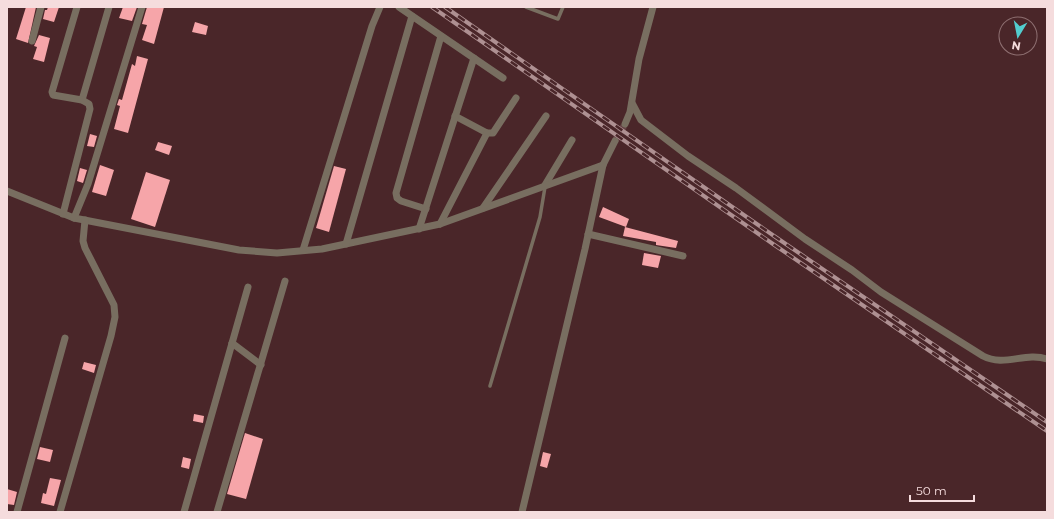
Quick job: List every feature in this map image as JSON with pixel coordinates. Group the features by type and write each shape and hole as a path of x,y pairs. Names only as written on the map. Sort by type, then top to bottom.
{"street":[{"path":"32,41 41,7"},
{"path":"63,214 90,110 89,104 82,100 53,95 52,92 77,7"},
{"path":"82,100 109,7"},
{"path":"74,218 88,184 142,7"},
{"path":"303,250 368,40 380,7"},
{"path":"399,7 503,78"},
{"path":"625,124 632,103 639,59 653,7"},
{"path":"346,244 412,16"},
{"path":"426,209 401,201 397,198 396,193 441,36"},
{"path":"419,229 474,58"},
{"path":"455,116 487,133 494,131 516,98"},
{"path":"632,103 641,120 688,156 736,188 805,239 852,270 881,292 983,356 997,361 1037,356 1047,359"},
{"path":"483,208 546,116"},
{"path":"440,224 487,133"},
{"path":"545,185 572,140"},
{"path":"522,512 603,165 615,141"},
{"path":"7,191 85,223 239,250 277,253 346,244 440,224 603,165"},
{"path":"60,512 111,336 115,317 114,305 83,241 85,223"},
{"path":"588,234 683,256"},
{"path":"217,512 285,281"},
{"path":"184,512 248,287"},
{"path":"17,512 65,338"},
{"path":"232,343 261,365"}],"lane":[{"path":"526,7 558,19 563,7"},
{"path":"490,386 540,216 545,185"}],"building":[{"path":"26,7 36,7 28,43 16,39"},
{"path":"48,7 59,7 54,22 43,19 45,10 47,10"},
{"path":"123,7 137,7 132,21 119,18"},
{"path":"147,7 164,7 154,44 142,40 147,25 142,24"},
{"path":"195,22 208,26 206,35 192,32"},
{"path":"39,35 50,38 44,62 33,59 37,47 34,46"},
{"path":"137,56 148,59 128,133 114,129 120,106 117,105 119,99 122,100 132,64 135,66"},
{"path":"90,134 97,136 94,147 87,146"},
{"path":"158,142 172,146 169,155 155,150"},
{"path":"100,165 114,170 106,196 92,192"},
{"path":"334,166 346,169 329,232 316,228"},
{"path":"80,168 87,170 83,183 77,181"},
{"path":"146,172 170,180 155,227 131,219"},
{"path":"603,207 629,219 626,227 599,217"},
{"path":"625,227 678,241 676,248 656,245 656,242 623,236"},
{"path":"644,253 661,256 658,268 642,265"},
{"path":"84,362 96,365 94,373 82,369"},
{"path":"194,414 204,416 203,423 193,421"},
{"path":"245,433 263,439 246,499 227,494"},
{"path":"40,447 53,450 50,462 37,459"},
{"path":"543,452 551,454 547,468 540,466"},
{"path":"183,457 191,459 189,469 181,467"},
{"path":"50,478 61,480 54,506 41,503 43,493 46,494"},
{"path":"7,489 17,492 14,505 7,504"}],"tunnel":[{"path":"615,141 625,124"}],"railway":[{"path":"432,7 773,244 1047,431"},
{"path":"445,7 777,238 1047,422"}]}
